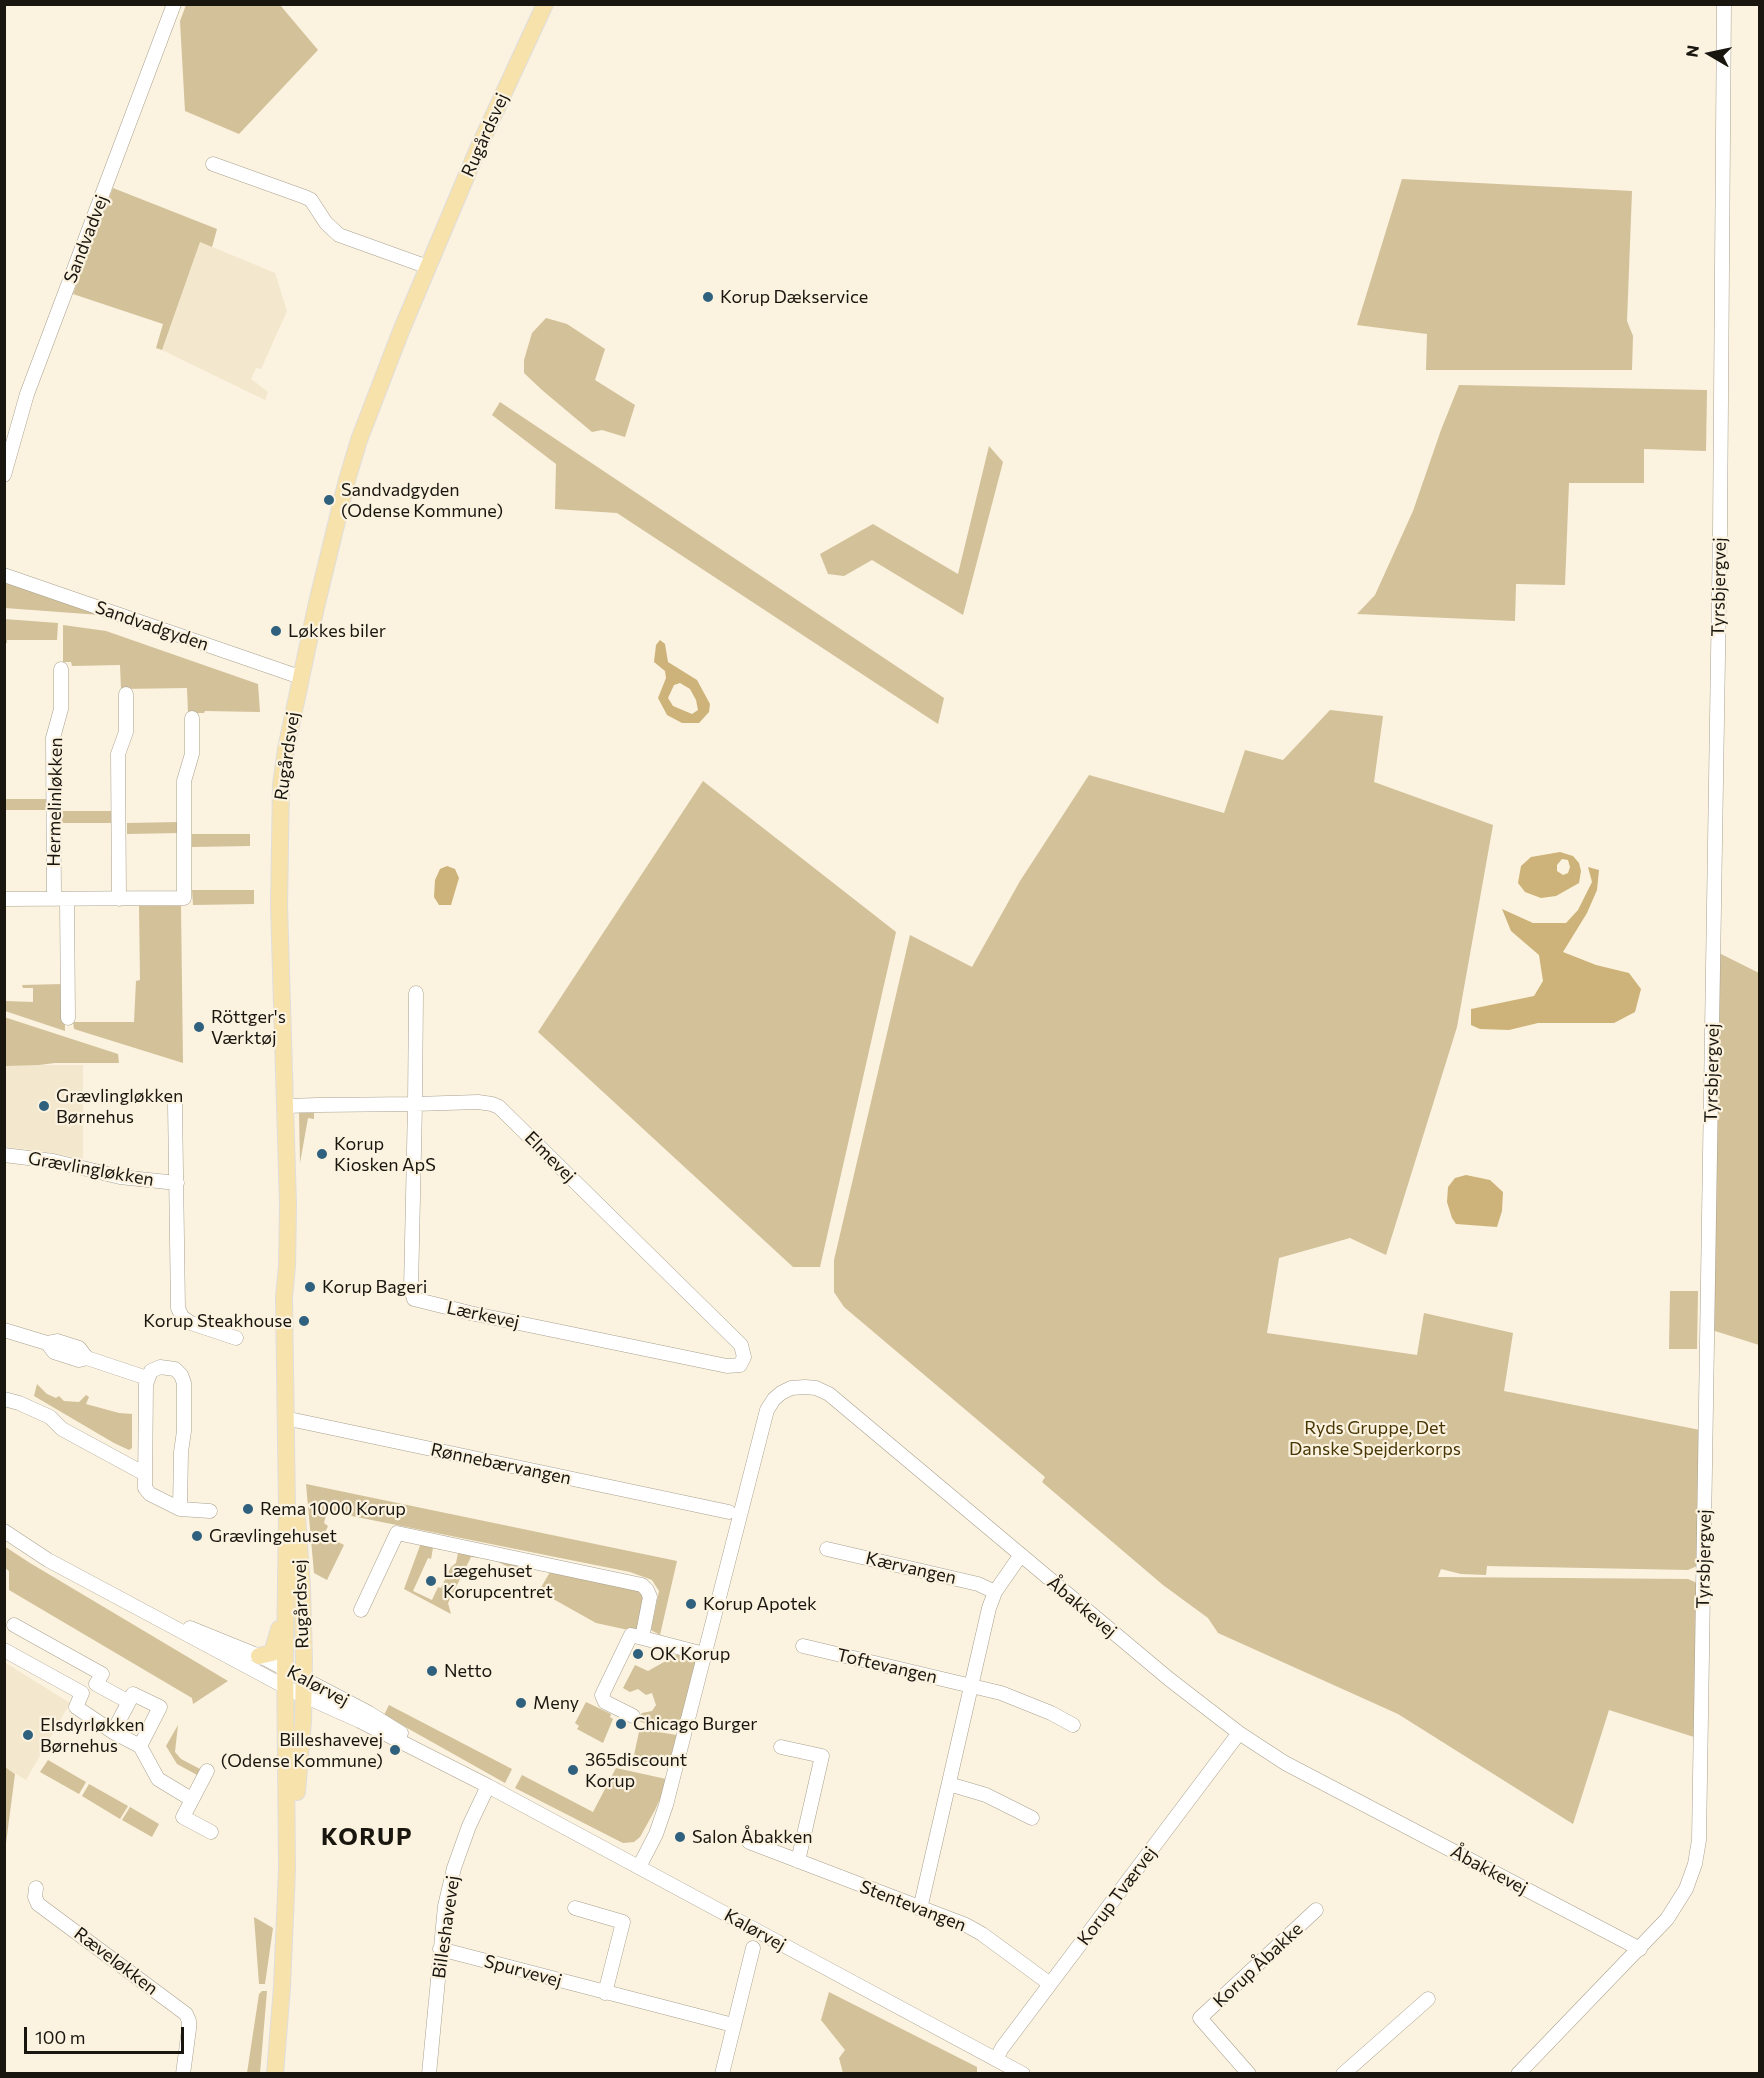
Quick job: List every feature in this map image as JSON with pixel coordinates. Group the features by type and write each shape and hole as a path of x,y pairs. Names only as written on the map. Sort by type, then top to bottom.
{"main road":[{"name":"Rugårdsvej","path":"275,2073 282,1987 294,1683 302,1588 284,1297 287,1266 286,1106 279,905 281,785 300,677 338,515 359,440 381,380 477,151 545,4"},
{"name":"Rugårdsvej","path":"287,1869 295,1818 294,1683 286,1584 290,1420"},
{"path":"287,1532 290,1537 293,1564 294,1683"},
{"path":"259,1656 269,1655 274,1650 286,1584"}],"street":[{"name":"Sandvadvej","path":"4,475 27,394 174,4"},
{"name":"Tyrsbjergvej","path":"1518,2073 1667,1918 1686,1889 1695,1864 1699,1840 1719,544 1724,4"},
{"path":"213,164 306,197 311,200 326,223 339,236 428,267"},
{"name":"Sandvadgyden","path":"4,575 300,677"},
{"name":"Hermelinløkken","path":"61,669 61,709 53,738 68,1018"},
{"path":"119,899 118,754 126,732 126,694"},
{"path":"4,898 181,899 185,896 184,781 192,754 192,718"},
{"path":"415,1104 416,993"},
{"name":"Elmevej","path":"286,1106 485,1103 503,1110 741,1345 743,1362"},
{"name":"Grævlingløkken","path":"175,1104 180,1314 191,1323 236,1338"},
{"name":"Lærkevej","path":"415,1104 411,1289 414,1299 470,1313 732,1367 743,1362"},
{"name":"Grævlingløkken","path":"4,1155 52,1161 120,1177 177,1183"},
{"path":"4,1330 47,1344 54,1352 79,1360 87,1358 147,1378"},
{"path":"180,1509 184,1383 179,1372 166,1366 154,1369 147,1378 145,1488 150,1494 180,1509 210,1511"},
{"name":"Åbakkevej","path":"639,1867 659,1826 765,1415 778,1395 792,1388 805,1386 828,1394 1169,1679 1239,1733 1285,1763 1640,1948"},
{"path":"4,1399 50,1417 62,1429 145,1474"},
{"name":"Rønnebærvangen","path":"290,1420 713,1516 729,1512"},
{"name":"Kalørvej","path":"4,1532 48,1560 138,1608 294,1683 360,1721 488,1786 1023,2073"},
{"path":"361,1610 397,1533 642,1585 650,1597 642,1638"},
{"name":"Kærvangen","path":"827,1549 978,1584 994,1592"},
{"path":"920,1909 988,1608 994,1592 1020,1556"},
{"name":"Kalørvej","path":"138,1608 259,1656 294,1683"},
{"path":"14,1624 102,1674 96,1684 129,1702"},
{"path":"633,1716 605,1702 602,1695 630,1635 704,1654"},
{"path":"21,1659 35,1636"},
{"name":"Toftevangen","path":"803,1646 1001,1693 1026,1702 1073,1725"},
{"path":"4,1650 82,1693 76,1707 113,1732 140,1746 158,1779 191,1799"},
{"path":"113,1732 133,1694 160,1707 140,1746"},
{"name":"Korup Tværvej","path":"996,2059 1239,1733"},
{"path":"781,1747 822,1756 798,1862"},
{"path":"207,1771 183,1817 211,1832"},
{"path":"948,1784 986,1795 1032,1818"},
{"name":"Billeshavevej","path":"429,2073 445,1906 454,1868 469,1826 488,1786"},
{"name":"Stentevangen","path":"748,1842 966,1925 982,1934 1050,1984"},
{"name":"Ræveløkken","path":"36,1888 34,1897 38,1904 186,2014 189,2030 183,2073"},
{"path":"575,1908 623,1922 605,1993"},
{"name":"Korup Åbakke","path":"1249,2073 1200,2018 1316,1910"},
{"path":"726,2073 733,2025 753,1948"},
{"name":"Spurvevej","path":"440,1950 733,2025"},
{"path":"1343,2073 1428,1999"}],"shaded area":[{"path":"200,242 275,273 287,311 261,369 256,368 251,379 268,392 265,400 162,350"},
{"path":"660,640 665,644 668,662 697,680 710,704 709,712 699,723 682,723 667,715 658,698 666,678 665,671 654,662 656,645","holes":["680,683 690,689 698,710 692,714 673,706 668,698 674,685"]},
{"path":"1560,852 1573,856 1579,863 1581,871 1579,883 1556,896 1541,898 1525,892 1518,883 1521,866 1531,857","holes":["1562,859 1568,860 1570,867 1568,873 1563,875 1557,871 1557,865"]},
{"path":"447,866 455,869 459,878 451,905 439,905 434,897 435,880 440,869"},
{"path":"1588,867 1599,870 1597,890 1587,913 1563,952 1596,965 1629,973 1641,989 1635,1012 1614,1023 1538,1023 1509,1030 1480,1029 1471,1025 1471,1009 1534,996 1543,981 1539,955 1511,931 1502,909 1533,923 1566,923 1578,910 1592,882"},
{"name":"Grævlingløkken Børnehus","path":"5,1065 83,1065 83,1159 5,1147"},
{"path":"1466,1175 1490,1180 1503,1192 1502,1211 1497,1227 1456,1224 1452,1218 1447,1202 1448,1187 1455,1178"},
{"name":"Elsdyrløkken Børnehus","path":"4,1662 70,1703 26,1780 5,1767"}],"green space":[{"path":"186,5 280,5 318,50 239,134 185,111 180,21"},
{"path":"1402,179 1632,191 1627,321 1633,336 1632,370 1426,370 1427,334 1357,325"},
{"path":"113,188 217,229 212,247 200,242 162,350 156,348 163,324 73,294"},
{"path":"546,318 567,324 605,349 595,380 635,405 625,437 602,430 592,432 524,373 524,360 532,333"},
{"path":"1459,385 1707,390 1706,451 1644,449 1644,483 1569,483 1565,585 1516,584 1515,621 1357,614 1375,595 1413,511"},
{"path":"500,402 944,698 938,724 617,513 555,509 556,464 492,415"},
{"path":"989,446 1003,462 963,615 872,560 844,576 828,574 820,554 873,524 958,574"},
{"path":"5,581 100,615 5,608"},
{"path":"4,619 58,623 57,640 7,640 5,643"},
{"path":"63,625 106,631 258,684 260,712 188,713 187,688 121,689 120,665 72,666 71,662 63,662"},
{"name":"Ryds Gruppe, Det Danske Spejderkorps","path":"1330,710 1383,716 1374,782 1493,825 1457,1027 1386,1255 1350,1238 1279,1258 1267,1333 1417,1355 1424,1313 1513,1333 1504,1391 1700,1430 1697,1566 1688,1570 1487,1566 1486,1575 1461,1574 1441,1569 1438,1577 1688,1579 1697,1583 1694,1737 1609,1710 1573,1824 1398,1714 1218,1633 1208,1618 1163,1585 1042,1482 1045,1477 844,1307 834,1292 834,1260 910,935 972,967 1020,881 1089,775 1224,813 1245,750 1283,760"},
{"path":"703,781 896,932 820,1267 793,1267 538,1032"},
{"path":"5,799 48,799 48,810 5,810"},
{"path":"61,811 113,811 113,823 61,823"},
{"path":"180,822 180,833 127,834 127,823"},
{"path":"192,834 250,834 250,846 192,847"},
{"path":"192,890 254,890 254,904 193,905"},
{"path":"139,906 181,906 183,1063 74,1029 73,1022 134,1022 136,981 140,980"},
{"path":"1717,952 1759,973 1759,1345 1712,1330"},
{"path":"64,984 65,1031 5,1011 5,1001 33,1002 33,988 23,988 22,985"},
{"path":"4,1017 118,1054 119,1063 5,1066"},
{"path":"299,1113 314,1113 314,1119 308,1118 300,1163"},
{"path":"1670,1291 1698,1291 1697,1349 1669,1349"},
{"path":"37,1384 47,1394 56,1398 59,1396 64,1401 79,1402 86,1395 89,1397 86,1404 132,1414 132,1448 129,1450 114,1443 34,1396"},
{"path":"306,1484 677,1561 660,1635 651,1630 659,1591 652,1580 630,1572 327,1511 324,1523 328,1526 324,1535 344,1545 327,1580 314,1573"},
{"path":"421,1543 442,1548 442,1550 433,1548 431,1559 428,1558 413,1591 432,1600 438,1587 441,1588 451,1567 456,1563 458,1553 451,1549 498,1557 528,1564 530,1567 522,1566 517,1571 492,1559 471,1557 448,1603 451,1614 404,1589"},
{"path":"4,1546 228,1681 193,1704 192,1698 9,1590 9,1571 5,1568"},
{"path":"550,1572 633,1587 642,1593 644,1599 638,1627 633,1631 596,1623 539,1591"},
{"path":"680,1653 693,1656 697,1664 680,1728 637,1720 642,1713 652,1711 656,1705 652,1693 646,1695 638,1689 630,1692 623,1688 635,1665 648,1671"},
{"path":"586,1702 611,1714 610,1717 613,1719 603,1743 577,1729 579,1726 575,1723"},
{"path":"389,1705 512,1769 505,1783 384,1715"},
{"path":"178,1725 175,1752 181,1759 202,1770 199,1776 177,1764 166,1746"},
{"path":"640,1727 645,1730 677,1735 671,1761 660,1764 633,1760"},
{"path":"48,1760 86,1782 79,1794 40,1772"},
{"path":"5,1767 15,1774 5,1851"},
{"path":"616,1768 666,1779 667,1783 640,1837 634,1842 623,1843 515,1788 522,1775 593,1812"},
{"path":"89,1784 128,1806 120,1819 82,1796"},
{"path":"130,1807 159,1824 152,1837 122,1820"},
{"path":"254,1917 273,1928 265,1984 259,1984"},
{"path":"267,1991 260,2073 247,2073 259,1994"},
{"path":"829,1992 977,2067 977,2073 843,2073 839,2058 845,2050 821,2020"}],"place":[{"name":"Korup Dækservice","path":"708,297"},
{"name":"Sandvadgyden (Odense Kommune)","path":"329,500"},
{"name":"Løkkes biler","path":"276,631"},
{"name":"Röttger's Værktøj","path":"199,1027"},
{"name":"Grævlingløkken Børnehus","path":"44,1106"},
{"name":"Korup Kiosken ApS","path":"322,1154"},
{"name":"Korup Bageri","path":"310,1287"},
{"name":"Korup Steakhouse","path":"304,1321"},
{"name":"Rema 1000 Korup","path":"248,1509"},
{"name":"Grævlingehuset","path":"197,1536"},
{"name":"Lægehuset Korupcentret","path":"431,1581"},
{"name":"Korup Apotek","path":"691,1604"},
{"name":"OK Korup","path":"638,1654"},
{"name":"Netto","path":"432,1671"},
{"name":"Meny","path":"521,1703"},
{"name":"Chicago Burger","path":"621,1724"},
{"name":"Elsdyrløkken Børnehus","path":"28,1735"},
{"name":"Billeshavevej (Odense Kommune)","path":"395,1750"},
{"name":"365discount Korup","path":"573,1770"},
{"name":"Salon Åbakken","path":"680,1837"}],"district":[{"name":"KORUP","path":"367,1837"}]}
